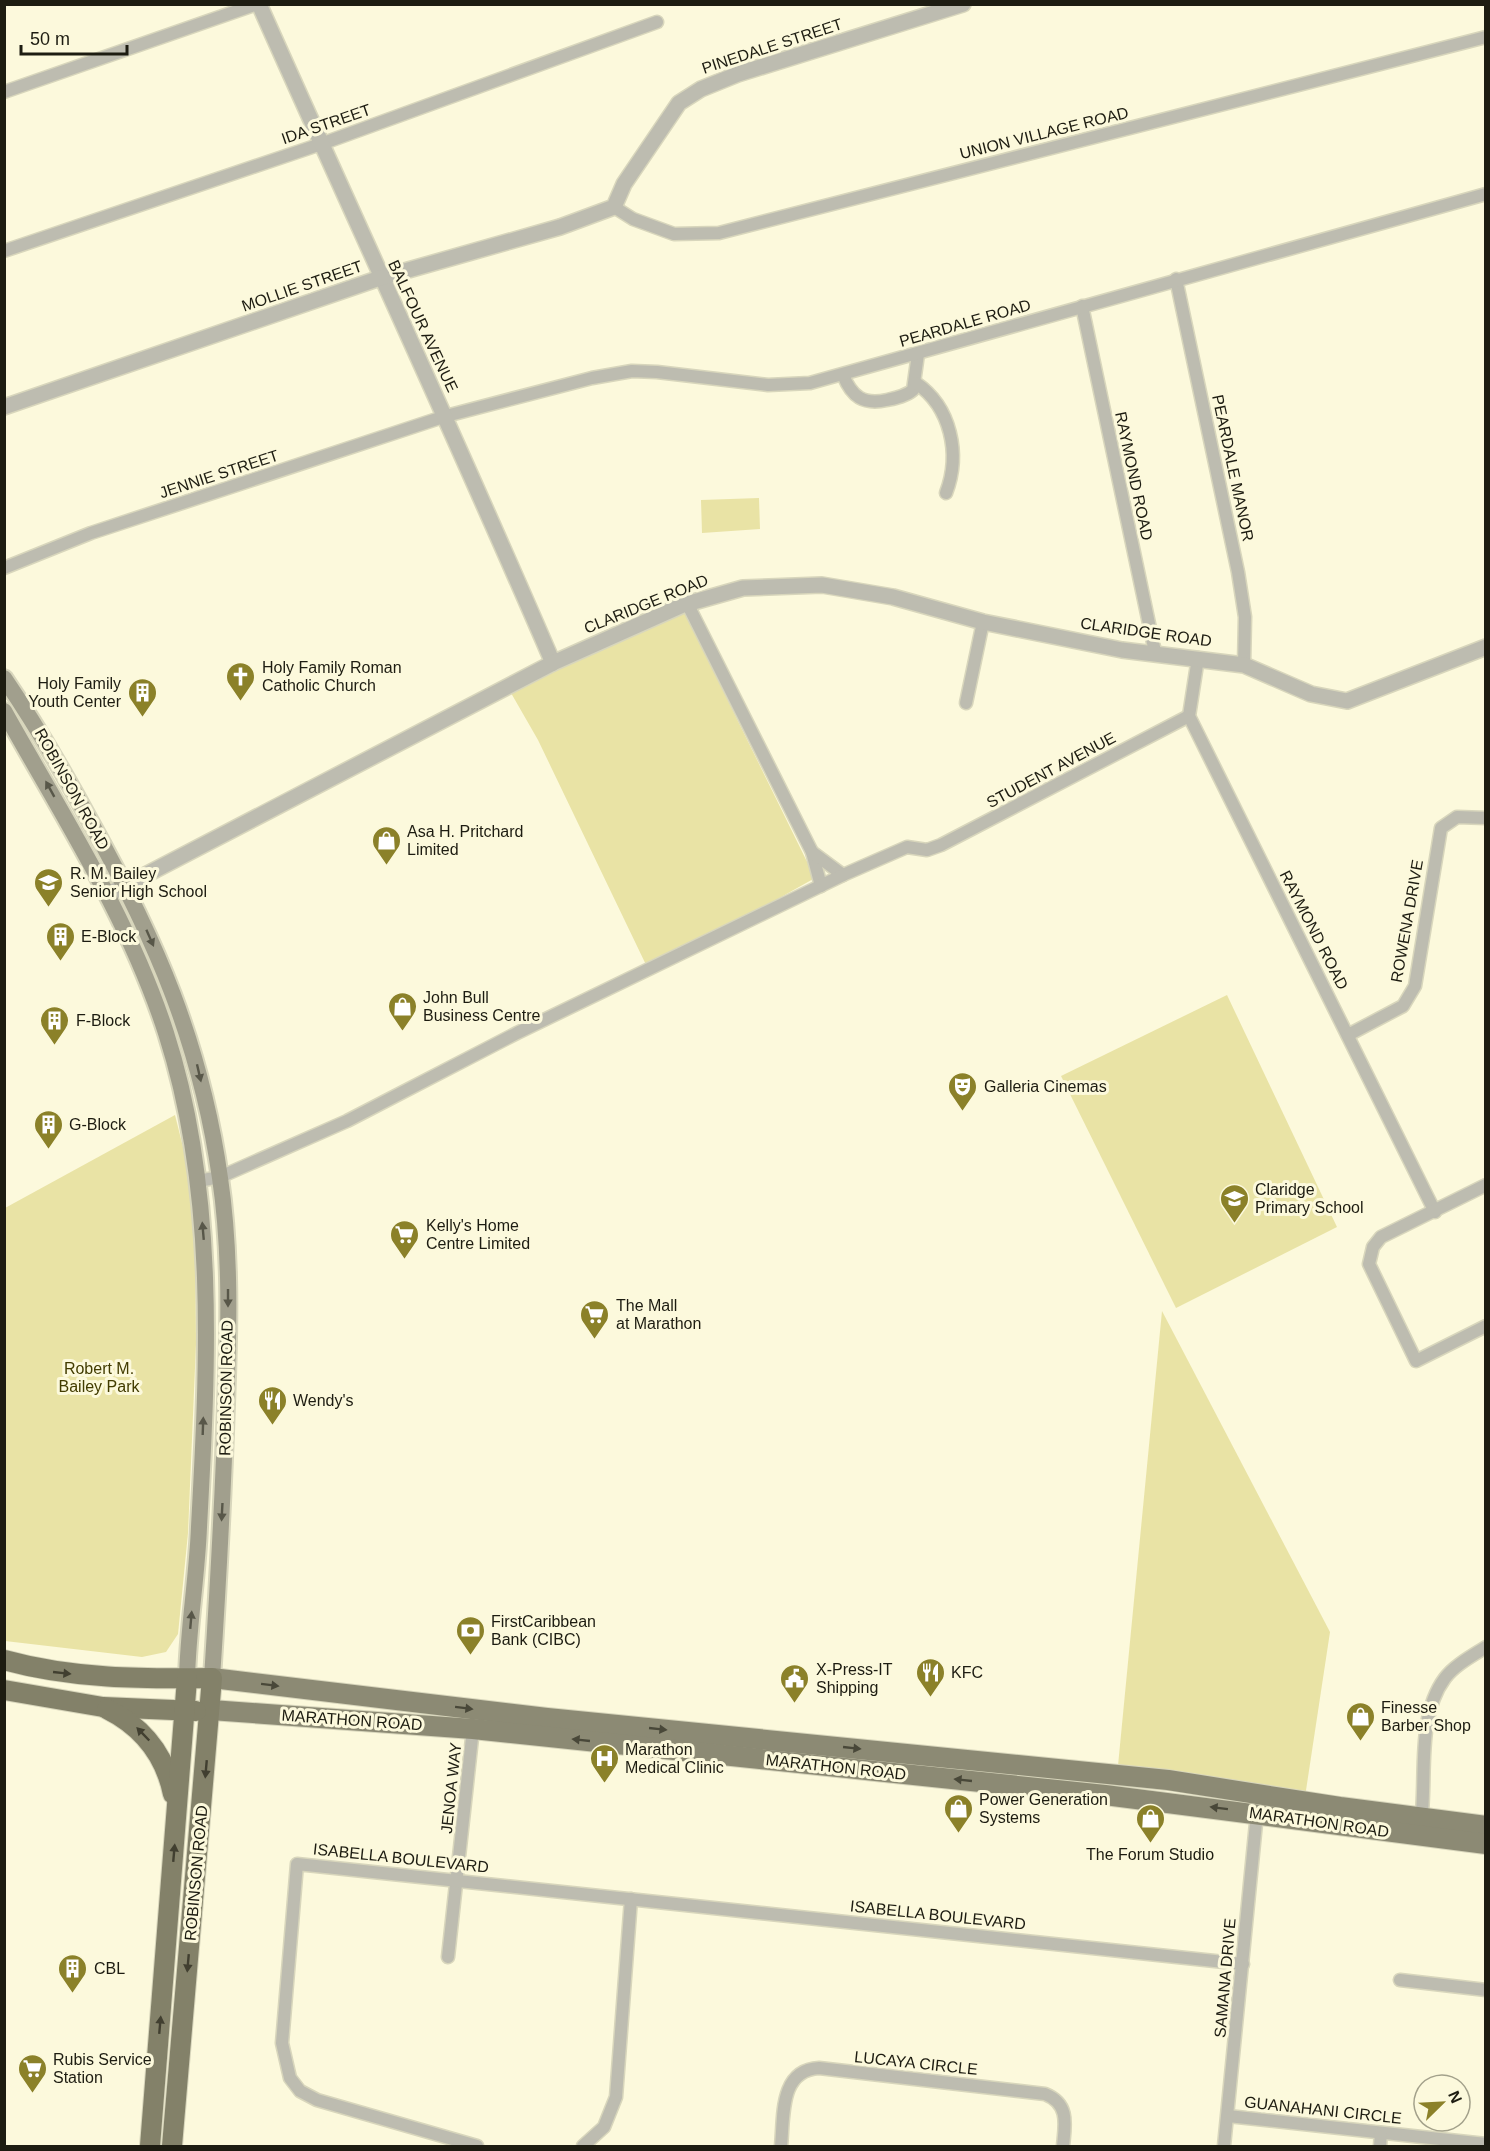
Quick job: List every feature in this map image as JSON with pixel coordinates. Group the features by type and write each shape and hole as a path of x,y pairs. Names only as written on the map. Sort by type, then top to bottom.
{"highway":[{"name":"MARATHON ROAD","path":"4,1660 44,1671 130,1679 212,1678"},
{"name":"ROBINSON ROAD","path":"172,2146 212,1678"},
{"name":"ROBINSON ROAD","path":"150,2146 187,1679"},
{"path":"4,1690 103,1707 129,1722 153,1746 168,1774 176,1826"},
{"name":"MARATHON ROAD","path":"103,1707 211,1710"}],"main road":[{"name":"ROBINSON ROAD","path":"4,678 49,746 126,885 169,980 190,1037 220,1177 226,1229 228,1349 222,1514 212,1678"},
{"name":"ROBINSON ROAD","path":"4,711 50,788 107,895 152,992 167,1034 198,1181 204,1235 206,1347 199,1529 187,1679"},
{"name":"MARATHON ROAD","path":"212,1678 547,1718 1168,1779 1421,1828 1485,1844"},
{"name":"MARATHON ROAD","path":"211,1710 473,1729 1257,1813 1421,1828 1485,1826"}],"street":[{"path":"4,92 258,4"},
{"name":"BALFOUR AVENUE","path":"258,4 380,278 446,416 553,663"},
{"name":"PINEDALE STREET","path":"614,207 624,184 679,103 701,89 738,74 963,4"},
{"name":"IDA STREET","path":"4,251 321,144 657,22"},
{"name":"UNION VILLAGE ROAD","path":"614,207 633,219 674,234 719,233 1485,37"},
{"name":"PEARDALE ROAD","path":"446,416 592,378 632,371 790,386 843,375 1176,279 1485,194"},
{"name":"MOLLIE STREET","path":"4,406 380,278 560,227 614,207"},
{"name":"PEARDALE MANOR","path":"1176,279 1238,572 1245,617 1244,665"},
{"name":"RAYMOND ROAD","path":"1082,306 1155,652"},
{"path":"843,375 850,391 868,403 909,394 916,383 918,354"},
{"path":"916,383 930,392 951,434 951,479 946,493"},
{"name":"JENNIE STREET","path":"4,568 91,533 446,416"},
{"name":"CLARIDGE ROAD","path":"107,895 553,663 687,603 743,588 822,585 893,597 983,622 1122,650 1155,652 1244,665 1311,694 1347,701 1485,647"},
{"path":"687,603 812,852 821,886"},
{"path":"966,704 983,622"},
{"path":"1188,716 1198,658"},
{"name":"RAYMOND ROAD","path":"1188,716 1435,1212"},
{"name":"STUDENT AVENUE","path":"843,875 907,848 927,850 941,845 1188,716"},
{"name":"ROWENA DRIVE","path":"1348,1035 1403,1005 1415,986 1441,828 1457,817 1485,818"},
{"path":"198,1181 220,1177 347,1121 517,1033 843,875 812,852"},
{"path":"1485,1185 1381,1237 1373,1247 1369,1264 1416,1361 1485,1326"},
{"path":"1421,1828 1425,1753 1434,1701 1446,1676 1485,1647"},
{"name":"JENOA WAY","path":"448,1957 473,1729"},
{"name":"SAMANA DRIVE","path":"1224,2146 1257,1813"},
{"name":"ISABELLA BOULEVARD","path":"477,2146 307,2096 290,2078 282,2043 297,1864 1243,1964"},
{"path":"583,2146 604,2127 616,2097 631,1899"},
{"path":"1400,1980 1485,1990"},
{"name":"LUCAYA CIRCLE","path":"781,2146 791,2082 802,2071 819,2068 1045,2094 1055,2099 1063,2109 1065,2118 1063,2146"},
{"name":"GUANAHANI CIRCLE","path":"1228,2116 1485,2144"},
{"path":"1380,2146 1381,2133"}],"green space":[{"path":"759,498 760,529 702,533 701,500"},
{"path":"684,611 815,878 649,971 538,740 507,686"},
{"path":"1227,995 1337,1227 1176,1308 1061,1076"},
{"name":"Robert M. Bailey Park","path":"175,1115 186,1159 195,1217 196,1344 188,1533 178,1634 166,1652 142,1657 5,1641 5,1208"},
{"path":"1162,1311 1330,1632 1305,1797 1117,1776"}],"place":[{"name":"Holy Family Roman Catholic Church","path":"241,702"},
{"name":"Holy Family Youth Center","path":"142,718"},
{"name":"Asa H. Pritchard Limited","path":"386,866"},
{"name":"R. M. Bailey Senior High School","path":"49,908"},
{"name":"E-Block","path":"60,962"},
{"name":"John Bull Business Centre","path":"402,1032"},
{"name":"F-Block","path":"55,1046"},
{"name":"Galleria Cinemas","path":"963,1112"},
{"name":"G-Block","path":"48,1150"},
{"name":"Claridge Primary School","path":"1234,1224"},
{"name":"Kelly's Home Centre Limited","path":"405,1260"},
{"name":"The Mall at Marathon","path":"595,1340"},
{"name":"Wendy's","path":"272,1426"},
{"name":"FirstCaribbean Bank (CIBC)","path":"470,1656"},
{"name":"KFC","path":"930,1698"},
{"name":"X-Press-IT Shipping","path":"795,1704"},
{"name":"Finesse Barber Shop","path":"1360,1742"},
{"name":"Marathon Medical Clinic","path":"604,1784"},
{"name":"Power Generation Systems","path":"958,1834"},
{"name":"The Forum Studio","path":"1150,1844"},
{"name":"CBL","path":"73,1994"},
{"name":"Rubis Service Station","path":"32,2094"}]}
